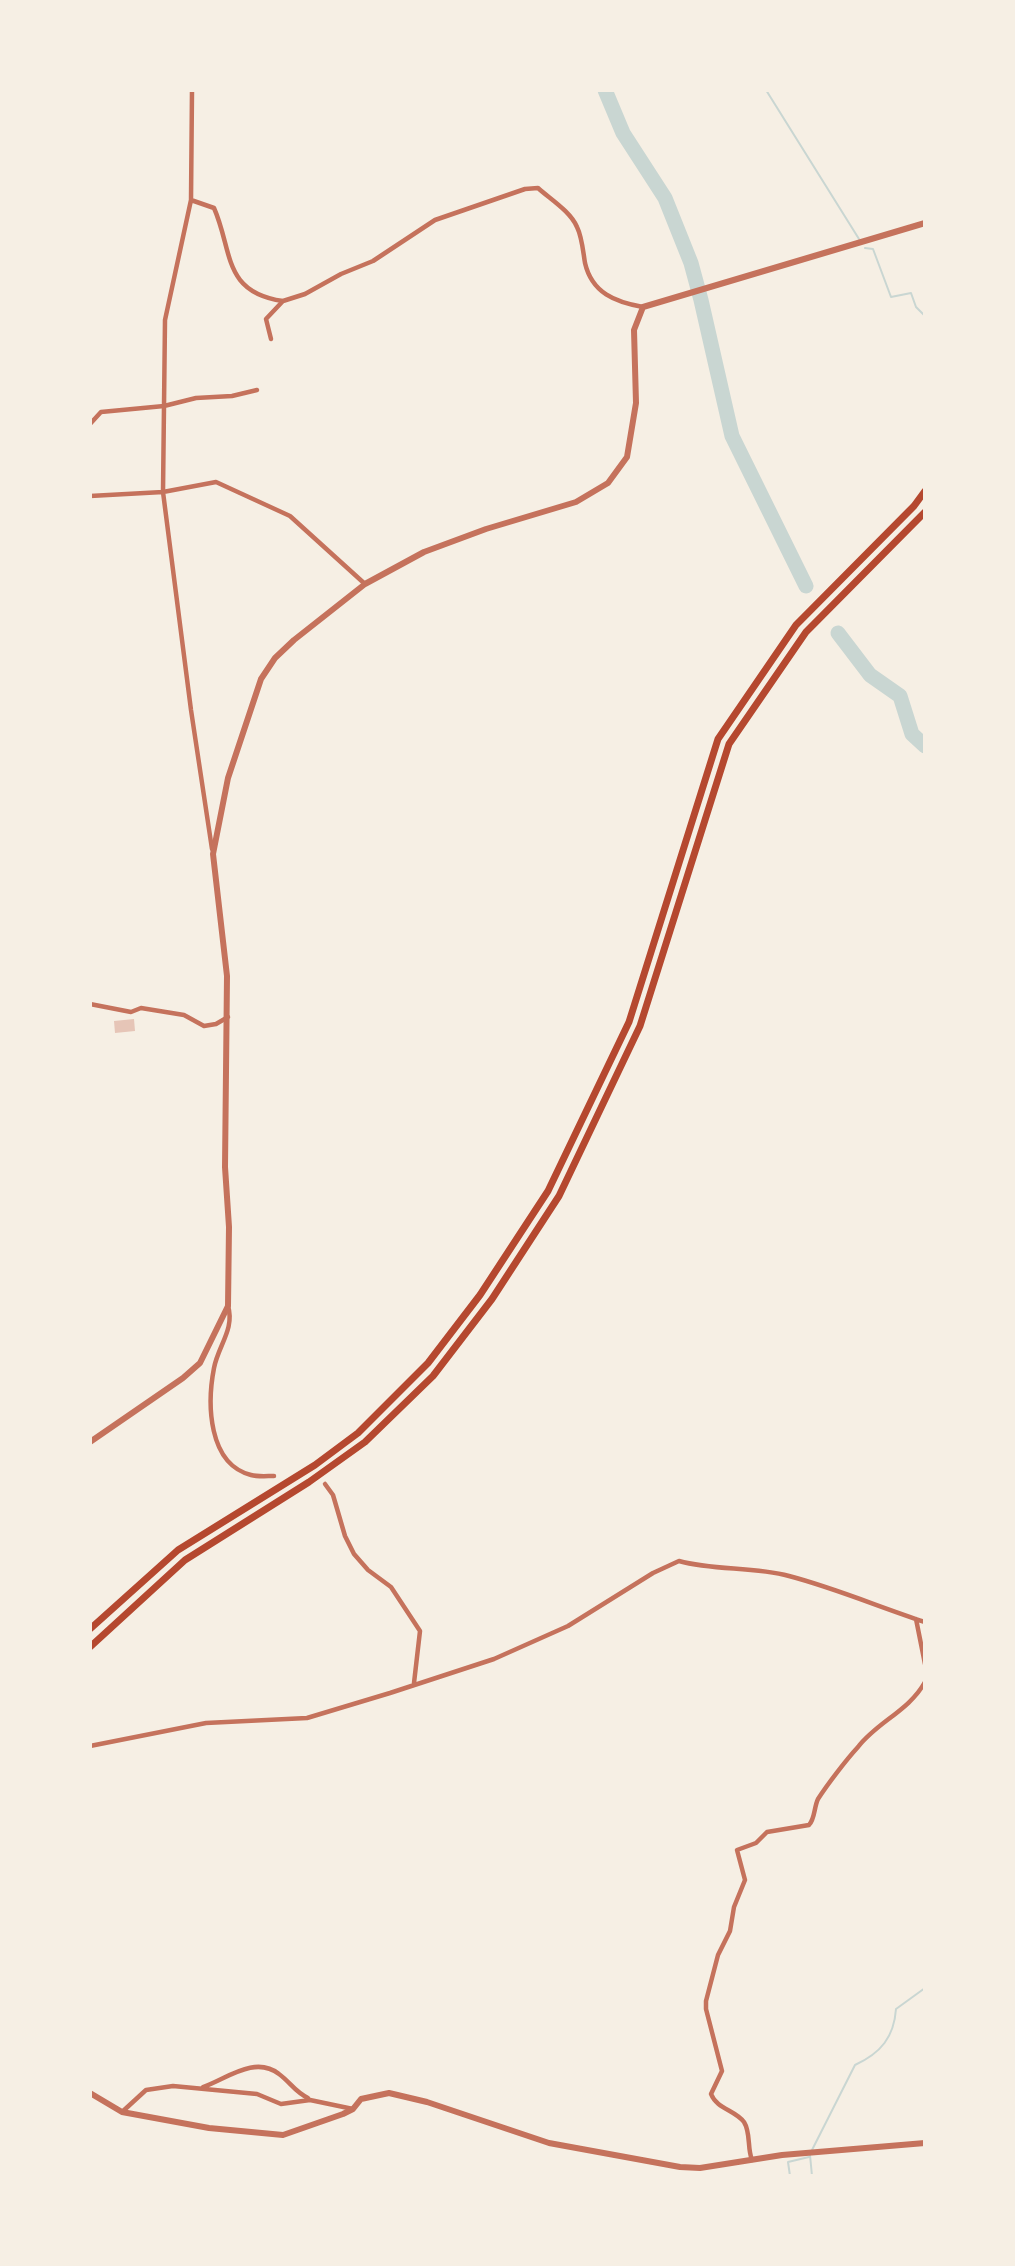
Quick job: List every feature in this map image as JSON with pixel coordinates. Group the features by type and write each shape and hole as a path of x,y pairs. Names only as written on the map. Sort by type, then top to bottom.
{"main road":[{"path":"90,1629 178,1550 315,1465 358,1433 428,1363 480,1294 548,1191 629,1022 718,739 796,625 914,506 925,491"},
{"path":"90,1647 185,1560 309,1482 365,1442 433,1376 492,1299 560,1196 640,1026 729,744 806,632 925,512"}],"street":[{"path":"192,90 191,200 165,320 163,492 191,710 213,854 227,976 225,1167 229,1227 228,1306 231,1322 214,1366 211,1396 218,1447 225,1460 241,1472 252,1476 274,1476"},
{"path":"271,339 266,319 283,301 305,294 341,274 373,261 435,220 525,189 538,188 564,210 577,226 586,265 601,293 619,303 642,307 925,223"},
{"path":"191,200 214,208 226,240 227,260 236,276 249,290 283,301"},
{"path":"213,854 228,778 261,679 275,658 294,640 365,584 424,552 486,529 576,502 608,483 627,457 636,403 634,330 642,307"},
{"path":"90,424 101,412 164,406 257,390"},
{"path":"90,496 163,492 216,482 290,516 365,584"},
{"path":"90,1004 131,1012 141,1008 184,1015 204,1026 216,1024 228,1017"},
{"path":"90,1443 183,1378 200,1363 228,1306"},
{"path":"326,1484 333,1495 345,1536 354,1554 368,1570 391,1587 420,1631 414,1683"},
{"path":"90,1746 206,1723 306,1718 390,1693 414,1683 494,1659 568,1626 652,1573 679,1561 702,1568 751,1569 787,1575 849,1593 925,1622"},
{"path":"916,1619 925,1664"},
{"path":"752,2160 747,2148 744,2123 736,2114 729,2112 713,2100 711,2094 722,2070 706,2009 718,1955 730,1930 734,1907 745,1880 737,1850 756,1843 767,1832 809,1825 818,1801 858,1746 871,1732 898,1713 925,1682"},
{"path":"200,2088 249,2067 259,2067 277,2072 296,2092 310,2100 353,2109"},
{"path":"122,2112 146,2090 173,2086 257,2094 281,2104 310,2100"},
{"path":"90,2093 122,2112 209,2128 283,2135 316,2125 353,2109 361,2099 389,2093 427,2102 497,2127 576,2150 700,2168 816,2152 925,2143"}],"building":[{"path":"134,1019 135,1031 115,1033 114,1021"}],"waterway":[{"path":"605,90 623,133 665,198 691,263 732,436 806,586"},
{"path":"766,90 859,239"},
{"path":"865,248 873,249 891,297 911,293 916,307 925,316"},
{"path":"838,633 870,675 900,696 912,734 925,746"},
{"path":"812,2150 855,2065 872,2055 884,2043 892,2028 896,2009 925,1988"},
{"path":"810,2155 812,2176"},
{"path":"790,2176 788,2162 809,2157"}]}
